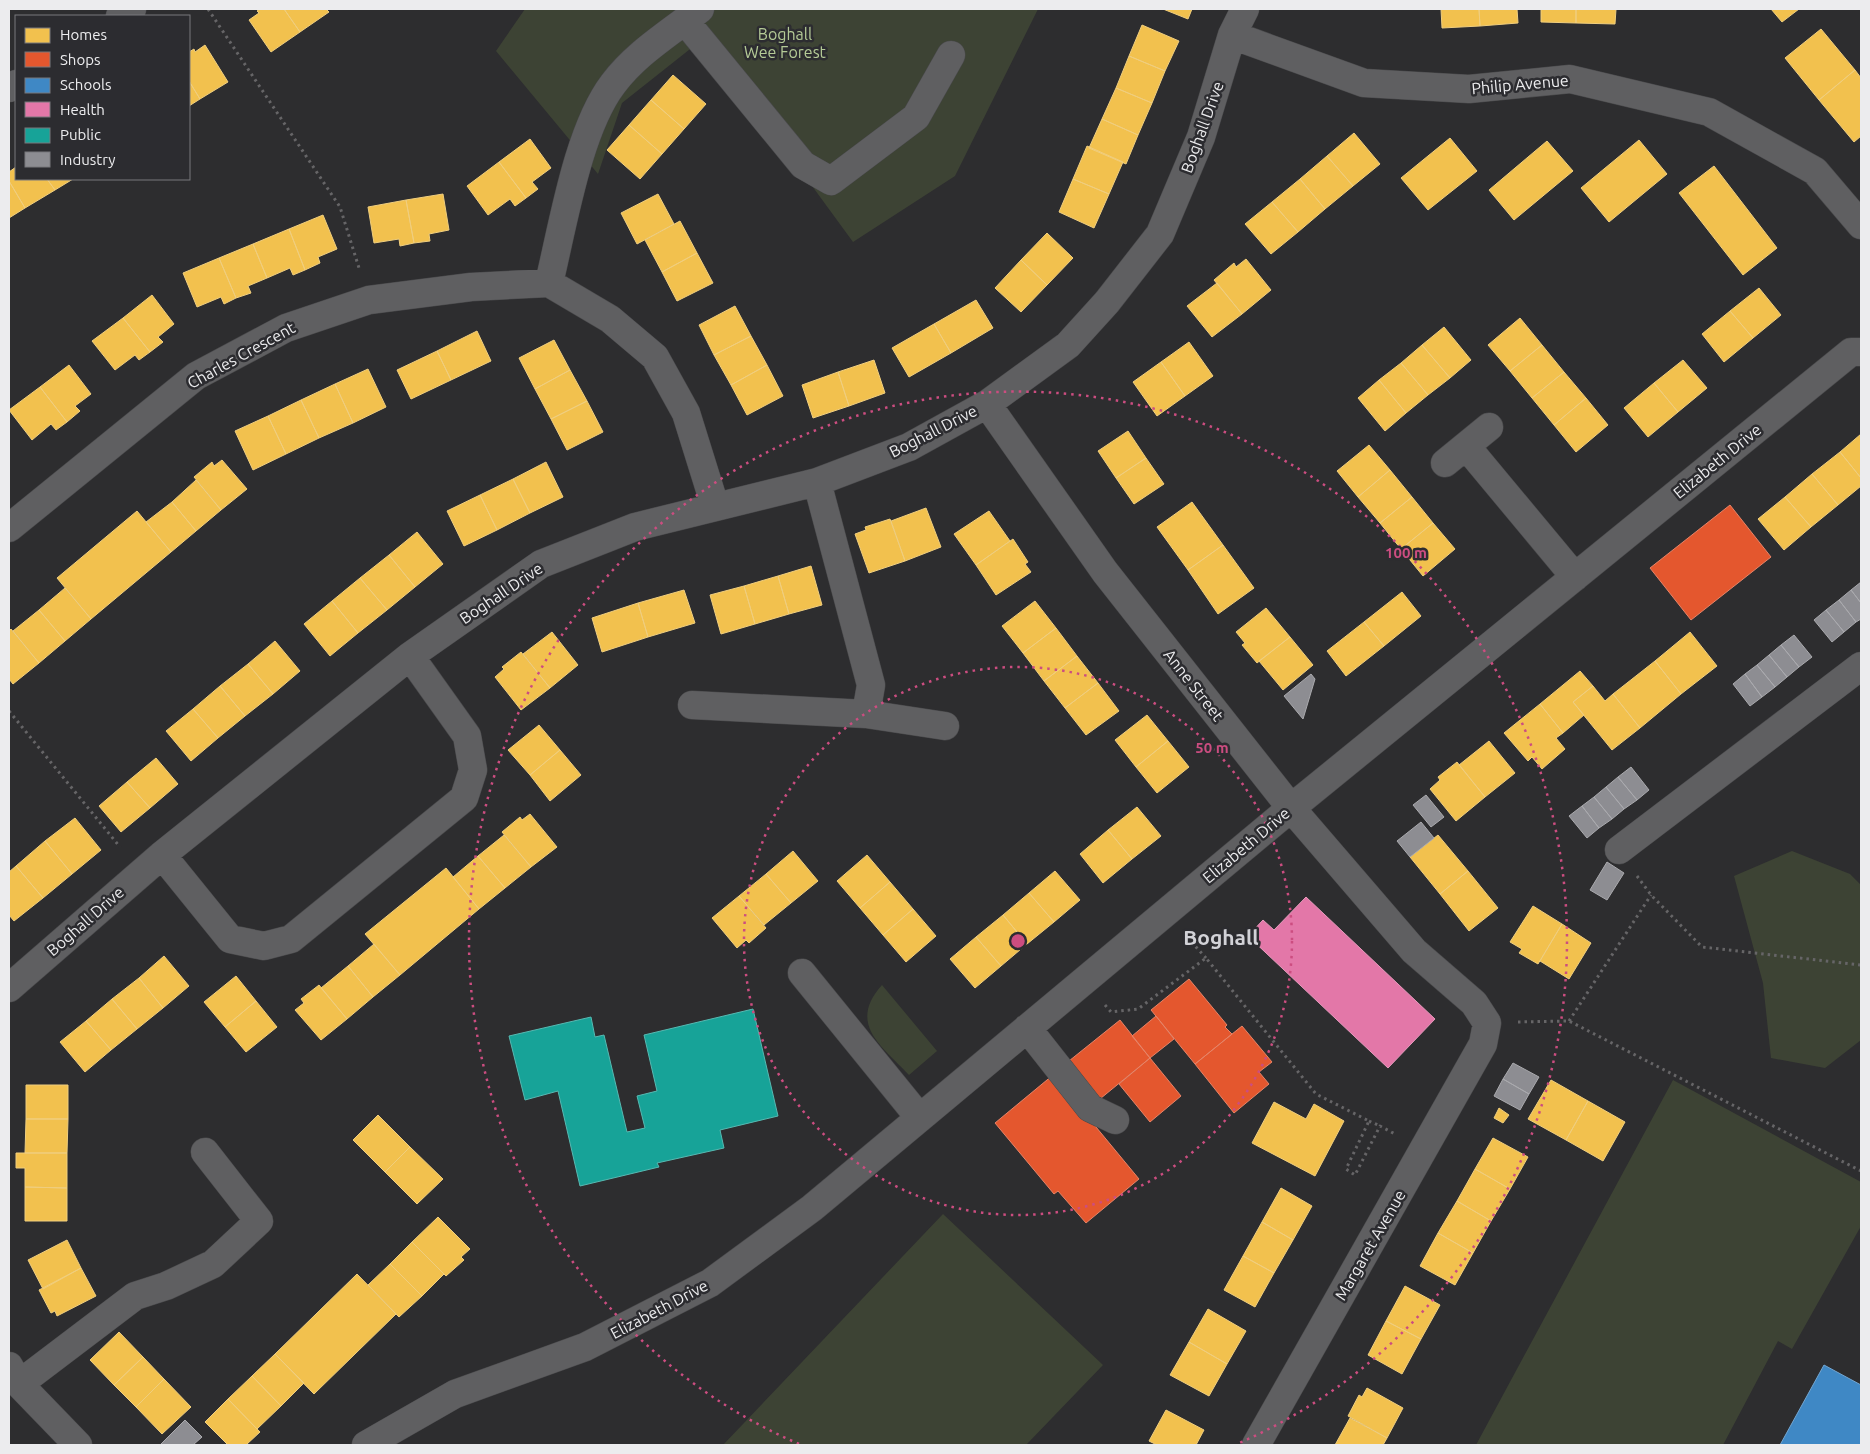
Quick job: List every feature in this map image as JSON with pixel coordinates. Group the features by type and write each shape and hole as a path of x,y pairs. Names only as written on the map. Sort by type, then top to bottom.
{"street":[{"name":"Boghall Drive","path":"9,988 162,855 410,656 540,564 635,527 817,482 909,447 987,404 1068,345 1107,302 1160,234 1201,137 1232,35 1245,9"},
{"path":"715,506 686,413 655,357 610,319 549,283 577,170 593,116 613,84 640,54 693,15 803,165 830,181 916,117 951,54"},
{"name":"Philip Avenue","path":"1232,35 1364,82 1469,89 1570,79 1709,112 1816,171 1861,225"},
{"name":"Charles Crescent","path":"9,528 196,376 286,328 369,300 471,287 549,283"},
{"name":"Elizabeth Drive","path":"366,1445 455,1394 585,1348 710,1283 812,1208 1291,808 1851,352 1861,352"},
{"name":"Anne Street","path":"987,404 1105,572 1291,808 1414,951 1474,1003 1485,1034"},
{"path":"1445,463 1489,427"},
{"path":"1466,446 1575,577"},
{"path":"817,482 871,686 866,714"},
{"path":"162,855 230,939 264,946 291,939 464,798 473,770 467,736 410,656"},
{"path":"1619,850 1859,673"},
{"path":"692,705 866,714 945,726"},
{"path":"802,974 919,1117"},
{"path":"1026,1028 1090,1108 1115,1120"},
{"name":"Margaret Avenue","path":"1256,1445 1424,1149 1485,1034"},
{"path":"78,1445 14,1375 135,1296 166,1286 213,1264 259,1220 206,1152"}],"path":[{"path":"208,9 340,208 369,300"},
{"path":"9,711 141,873"},
{"path":"1619,850 1651,895 1702,947 1861,965"},
{"path":"1568,1021 1651,895"},
{"path":"1198,950 1316,1094 1424,1149"},
{"path":"1085,979 1111,1012 1138,1009 1206,958"},
{"path":"1485,1034 1568,1021 1861,1171"},
{"path":"1369,1121 1346,1169 1355,1175 1380,1126"}],"green space":[{"name":"Boghall Wee Forest","path":"525,9 1038,9 955,176 853,242 704,38 622,103 598,174 496,51"},
{"path":"1792,851 1850,874 1861,885 1861,1040 1825,1068 1771,1058 1763,983 1734,876"},
{"path":"882,985 937,1051 909,1075 879,1044 872,1034 868,1023 868,1011 872,999"},
{"path":"1673,1080 1861,1182 1861,1226 1792,1349 1778,1341 1723,1445 1476,1445"},
{"path":"943,1214 1103,1365 1026,1445 723,1445"}],"building: Homes":[{"path":"260,9 284,9 300,32 271,52 249,20 259,13 257,11"},
{"path":"284,9 326,9 329,12 300,32"},
{"path":"1163,9 1192,9 1188,19"},
{"path":"1441,9 1479,9 1480,26 1442,28"},
{"path":"1479,9 1517,9 1518,23 1480,26"},
{"path":"1541,9 1576,9 1576,23 1541,22"},
{"path":"1576,9 1616,9 1615,24 1576,23"},
{"path":"1771,9 1799,9 1782,22"},
{"path":"1142,25 1179,41 1165,71 1129,56"},
{"path":"1821,29 1855,70 1819,100 1785,58"},
{"path":"205,45 228,82 200,99 190,83 190,51 194,49 195,52"},
{"path":"1129,56 1165,71 1152,103 1116,88"},
{"path":"1855,70 1861,78 1861,136 1854,142 1819,100"},
{"path":"673,75 706,104 684,129 651,100"},
{"path":"190,83 200,99 190,105"},
{"path":"1116,88 1152,103 1138,135 1102,119"},
{"path":"651,100 684,129 662,154 629,125"},
{"path":"1102,119 1138,135 1126,164 1089,148"},
{"path":"629,125 662,154 640,179 607,150"},
{"path":"1354,133 1380,164 1353,186 1327,156"},
{"path":"1450,138 1477,171 1428,210 1401,178"},
{"path":"530,139 551,168 532,182 538,189 526,198 499,162"},
{"path":"1639,140 1667,174 1609,222 1581,188"},
{"path":"1547,141 1573,171 1514,220 1489,190"},
{"path":"1087,146 1123,162 1109,194 1073,179"},
{"path":"1327,156 1353,186 1325,209 1300,179"},
{"path":"499,162 526,198 515,206 510,199 488,215 467,186"},
{"path":"1714,166 1777,248 1743,275 1679,193"},
{"path":"15,168 15,180 48,180 55,190 25,208 9,181 9,172"},
{"path":"1073,179 1109,194 1094,228 1059,212"},
{"path":"1300,179 1325,209 1298,232 1272,202"},
{"path":"48,180 71,180 55,190"},
{"path":"9,181 25,208 9,218"},
{"path":"443,194 449,230 429,234 430,241 414,243 406,200"},
{"path":"658,194 674,224 637,244 621,213"},
{"path":"406,200 414,243 400,246 399,239 374,243 368,207"},
{"path":"1272,202 1298,232 1271,254 1245,224"},
{"path":"323,215 337,249 318,257 320,263 305,270 289,229"},
{"path":"680,221 697,253 662,272 645,240"},
{"path":"289,229 305,270 293,275 290,268 267,278 253,244"},
{"path":"1047,233 1073,258 1047,285 1021,260"},
{"path":"253,244 267,278 248,286 251,293 236,298 219,258"},
{"path":"697,253 713,283 677,301 662,272"},
{"path":"219,258 236,298 224,304 221,297 197,307 183,273"},
{"path":"1246,259 1271,290 1242,314 1214,280 1234,263 1236,267"},
{"path":"1021,260 1047,285 1021,312 995,288"},
{"path":"1217,283 1242,314 1212,337 1187,306"},
{"path":"1759,288 1781,315 1753,338 1730,311"},
{"path":"152,295 174,324 158,337 163,342 150,352 123,318"},
{"path":"976,300 993,328 951,353 934,324"},
{"path":"735,306 751,336 714,355 699,325"},
{"path":"1730,311 1753,338 1724,362 1702,334"},
{"path":"123,318 150,352 139,360 135,355 115,370 92,341"},
{"path":"1520,318 1542,345 1510,371 1488,345"},
{"path":"934,324 951,353 909,377 892,348"},
{"path":"1444,327 1471,360 1450,378 1422,345"},
{"path":"477,331 491,361 451,380 437,351"},
{"path":"751,336 767,365 731,385 714,355"},
{"path":"554,340 570,370 535,389 519,358"},
{"path":"1189,342 1213,376 1185,396 1161,362"},
{"path":"1422,345 1450,378 1428,395 1401,363"},
{"path":"1542,345 1564,372 1532,398 1510,371"},
{"path":"437,351 451,380 411,399 397,370"},
{"path":"874,360 885,393 849,406 838,372"},
{"path":"1683,360 1707,388 1678,412 1654,383"},
{"path":"1161,362 1185,396 1157,416 1133,382"},
{"path":"1401,363 1428,395 1406,413 1379,380"},
{"path":"69,365 91,394 75,406 80,411 67,422 40,387"},
{"path":"767,365 783,396 747,415 731,385"},
{"path":"368,369 386,407 353,423 335,384"},
{"path":"570,370 587,401 551,419 535,389"},
{"path":"838,372 849,406 813,418 802,385"},
{"path":"1564,372 1586,398 1554,425 1532,398"},
{"path":"1379,380 1406,413 1385,431 1358,398"},
{"path":"1654,383 1678,412 1648,437 1624,408"},
{"path":"335,384 353,423 319,438 301,400"},
{"path":"40,387 67,422 56,430 51,424 32,440 9,410"},
{"path":"1586,398 1608,425 1576,452 1554,425"},
{"path":"301,400 319,438 286,454 268,416"},
{"path":"587,401 603,432 567,450 551,419"},
{"path":"268,416 286,454 253,470 235,431"},
{"path":"1128,431 1146,458 1116,478 1098,451"},
{"path":"1861,434 1861,478 1840,452"},
{"path":"1369,445 1390,470 1358,497 1337,471"},
{"path":"1840,452 1861,478 1861,486 1838,505 1812,474"},
{"path":"1146,458 1164,484 1134,504 1116,478"},
{"path":"222,460 247,489 221,510 194,477 212,462 214,466"},
{"path":"546,462 563,497 530,513 513,479"},
{"path":"1390,470 1412,497 1380,523 1358,497"},
{"path":"1812,474 1838,505 1811,527 1785,497"},
{"path":"513,479 530,513 497,530 480,495"},
{"path":"196,480 221,510 196,531 172,502"},
{"path":"480,495 497,530 464,546 447,511"},
{"path":"1412,497 1433,523 1401,549 1380,523"},
{"path":"1785,497 1811,527 1784,550 1758,519"},
{"path":"172,502 196,531 171,552 146,522"},
{"path":"1192,502 1223,545 1188,570 1157,527"},
{"path":"926,508 941,547 905,561 891,521"},
{"path":"137,511 171,552 91,619 57,578"},
{"path":"989,511 1010,541 976,565 954,534"},
{"path":"890,519 905,561 869,573 855,534 866,530 865,527"},
{"path":"1433,523 1455,549 1423,576 1401,549"},
{"path":"417,532 443,564 415,587 389,555"},
{"path":"1013,539 1028,562 1025,564 1031,572 996,595 976,565"},
{"path":"1223,545 1254,588 1218,614 1188,570"},
{"path":"389,555 415,587 387,610 360,578"},
{"path":"811,566 822,605 789,614 778,576"},
{"path":"778,576 789,614 755,624 744,586"},
{"path":"360,578 387,610 358,633 332,601"},
{"path":"744,586 755,624 721,634 710,595"},
{"path":"65,588 91,619 65,641 39,610"},
{"path":"684,590 695,623 648,637 638,603"},
{"path":"1402,592 1421,616 1384,646 1364,622"},
{"path":"332,601 358,633 330,656 304,624"},
{"path":"1035,601 1056,628 1023,653 1002,626"},
{"path":"638,603 648,637 602,652 592,618"},
{"path":"1266,608 1290,637 1257,663 1242,645 1245,643 1236,632"},
{"path":"39,610 65,641 39,663 13,631"},
{"path":"1364,622 1384,646 1346,676 1327,651"},
{"path":"1056,628 1077,656 1044,681 1023,653"},
{"path":"11,629 39,663 13,684 9,679 9,631"},
{"path":"552,632 578,665 550,688 523,654"},
{"path":"1690,632 1717,666 1681,694 1655,661"},
{"path":"1290,637 1313,665 1283,690 1259,661"},
{"path":"275,641 300,671 273,694 248,664"},
{"path":"521,652 550,688 521,710 495,677 504,669 502,667"},
{"path":"1077,656 1098,683 1065,708 1044,681"},
{"path":"1655,661 1681,694 1640,728 1613,694"},
{"path":"248,664 273,694 245,716 220,686"},
{"path":"1580,671 1593,686 1573,702 1584,715 1563,733 1540,704"},
{"path":"1098,683 1119,711 1086,735 1065,708"},
{"path":"220,686 245,716 218,738 193,709"},
{"path":"1593,686 1605,701 1613,694 1640,728 1612,750 1573,702"},
{"path":"1540,704 1563,733 1556,738 1565,749 1542,769 1532,757 1528,761 1504,733"},
{"path":"193,709 218,738 191,761 166,731"},
{"path":"1147,715 1168,741 1136,767 1115,740"},
{"path":"539,725 560,750 530,775 508,750"},
{"path":"1168,741 1189,767 1157,793 1136,767"},
{"path":"1489,741 1515,773 1485,797 1459,765"},
{"path":"560,750 581,775 550,801 530,775"},
{"path":"156,758 178,784 150,808 127,782"},
{"path":"1457,762 1485,797 1456,821 1430,789 1440,780 1438,777"},
{"path":"127,782 150,808 121,832 99,806"},
{"path":"1137,807 1161,836 1132,859 1108,830"},
{"path":"530,814 557,847 531,867 502,832 520,817 522,820"},
{"path":"75,818 101,850 72,874 45,841"},
{"path":"1108,830 1132,859 1103,883 1080,854"},
{"path":"504,835 531,867 505,888 478,856"},
{"path":"1438,835 1468,871 1440,894 1410,857"},
{"path":"45,841 72,874 43,898 16,866"},
{"path":"793,851 818,881 791,903 766,874"},
{"path":"867,855 890,882 860,908 837,881"},
{"path":"478,856 505,888 479,909 453,877"},
{"path":"16,866 43,898 14,921 9,915 9,872"},
{"path":"446,868 479,909 400,975 365,934"},
{"path":"1055,871 1080,900 1054,922 1029,893"},
{"path":"1468,871 1498,908 1469,931 1440,894"},
{"path":"766,874 791,903 764,925 739,896"},
{"path":"890,882 913,909 883,935 860,908"},
{"path":"1029,893 1054,922 1027,944 1003,915"},
{"path":"739,896 766,928 749,943 746,940 737,948 712,918"},
{"path":"1533,906 1562,924 1538,964 1519,953 1522,949 1510,942"},
{"path":"913,909 936,936 906,962 883,935"},
{"path":"1003,915 1027,944 1001,966 976,937"},
{"path":"1562,924 1591,943 1569,979 1540,961"},
{"path":"976,937 1001,966 975,988 950,959"},
{"path":"374,944 400,975 373,997 348,966"},
{"path":"164,956 189,986 163,1008 139,978"},
{"path":"348,966 373,997 347,1019 321,988"},
{"path":"236,976 256,1001 225,1027 204,1002"},
{"path":"139,978 163,1008 137,1029 112,999"},
{"path":"319,985 347,1019 321,1040 295,1010 304,1003 301,999"},
{"path":"112,999 137,1029 111,1050 86,1021"},
{"path":"256,1001 277,1027 246,1052 225,1027"},
{"path":"86,1021 111,1050 85,1072 60,1042"},
{"path":"1551,1080 1588,1101 1566,1140 1528,1119"},
{"path":"26,1085 68,1085 68,1119 26,1119"},
{"path":"1588,1101 1625,1122 1603,1161 1566,1140"},
{"path":"1274,1102 1306,1119 1314,1104 1344,1121 1315,1176 1252,1143"},
{"path":"1499,1108 1509,1115 1503,1123 1494,1118"},
{"path":"378,1115 410,1147 385,1172 353,1140"},
{"path":"26,1119 68,1119 67,1153 25,1153"},
{"path":"1493,1138 1528,1157 1510,1189 1475,1169"},
{"path":"410,1147 443,1179 417,1204 385,1172"},
{"path":"16,1153 67,1153 67,1188 25,1187 25,1168 16,1168"},
{"path":"1475,1169 1510,1189 1491,1221 1457,1201"},
{"path":"25,1187 67,1188 67,1221 25,1221"},
{"path":"1281,1188 1312,1206 1293,1240 1262,1222"},
{"path":"1457,1201 1491,1221 1473,1253 1438,1233"},
{"path":"438,1217 470,1249 461,1257 464,1260 446,1276 412,1242"},
{"path":"1262,1222 1293,1240 1274,1273 1243,1256"},
{"path":"1438,1233 1473,1253 1455,1285 1420,1266"},
{"path":"67,1240 81,1268 43,1289 28,1260"},
{"path":"412,1242 444,1274 422,1296 390,1264"},
{"path":"1243,1256 1274,1273 1255,1307 1224,1290"},
{"path":"390,1264 422,1296 399,1317 368,1285"},
{"path":"81,1268 96,1296 57,1316 55,1311 51,1313 39,1290"},
{"path":"357,1274 396,1314 314,1394 275,1354"},
{"path":"1405,1286 1440,1305 1421,1339 1386,1321"},
{"path":"1208,1309 1246,1331 1227,1364 1189,1342"},
{"path":"1386,1321 1421,1339 1402,1374 1368,1355"},
{"path":"119,1332 143,1357 114,1385 90,1360"},
{"path":"1189,1342 1227,1364 1209,1396 1170,1375"},
{"path":"275,1354 304,1383 281,1406 252,1376"},
{"path":"143,1357 164,1379 136,1407 114,1385"},
{"path":"252,1376 281,1406 257,1429 228,1399"},
{"path":"164,1379 191,1407 162,1434 136,1407"},
{"path":"1367,1388 1403,1408 1387,1438 1348,1416 1359,1395 1362,1397"},
{"path":"228,1399 260,1432 246,1445 228,1445 205,1422"},
{"path":"1166,1410 1204,1430 1196,1445 1157,1445 1149,1441"},
{"path":"1350,1418 1387,1438 1383,1445 1335,1445"}],"building: Shops":[{"path":"1730,505 1771,557 1691,620 1650,568"},
{"path":"1189,979 1227,1025 1225,1027 1232,1034 1195,1064 1151,1010"},
{"path":"1156,1016 1174,1039 1150,1058 1132,1036"},
{"path":"1120,1020 1150,1058 1095,1103 1064,1065"},
{"path":"1242,1026 1272,1062 1259,1072 1269,1084 1234,1113 1195,1064"},
{"path":"1150,1058 1181,1096 1150,1122 1119,1084"},
{"path":"1053,1075 1139,1179 1086,1223 1058,1191 1054,1194 995,1123"}],"building: Schools":[{"path":"1824,1365 1861,1385 1861,1445 1780,1445"}],"building: Health":[{"path":"1306,897 1435,1019 1388,1068 1248,936 1263,920 1274,930"}],"building: Public":[{"path":"753,1009 778,1116 720,1130 724,1148 657,1163 659,1167 580,1186 558,1091 525,1100 509,1036 591,1017 595,1037 604,1035 627,1132 645,1128 637,1096 657,1091 644,1035"}],"building: Industry":[{"path":"1861,582 1861,603 1851,590"},
{"path":"1851,590 1861,603 1861,619 1856,622 1839,600"},
{"path":"1839,600 1856,622 1844,632 1826,610"},
{"path":"1826,610 1844,632 1832,642 1814,620"},
{"path":"1794,635 1812,657 1799,667 1781,645"},
{"path":"1781,645 1799,667 1787,677 1769,655"},
{"path":"1769,655 1787,677 1775,687 1757,665"},
{"path":"1757,665 1775,687 1762,697 1745,674"},
{"path":"1311,674 1315,679 1303,719 1284,696"},
{"path":"1745,674 1762,697 1750,706 1733,684"},
{"path":"1631,767 1649,790 1637,800 1618,777"},
{"path":"1618,777 1637,800 1624,809 1606,787"},
{"path":"1606,787 1624,809 1612,819 1594,797"},
{"path":"1426,795 1444,817 1431,827 1413,805"},
{"path":"1594,797 1612,819 1599,828 1582,806"},
{"path":"1582,806 1599,828 1587,838 1569,816"},
{"path":"1421,822 1434,838 1410,857 1397,841"},
{"path":"1607,862 1624,873 1607,900 1590,890"},
{"path":"1513,1063 1539,1077 1529,1094 1503,1079"},
{"path":"1503,1079 1529,1094 1520,1110 1494,1096"},
{"path":"185,1420 202,1437 193,1445 160,1445"}],"district":[{"name":"Boghall","path":"1221,937"}]}
